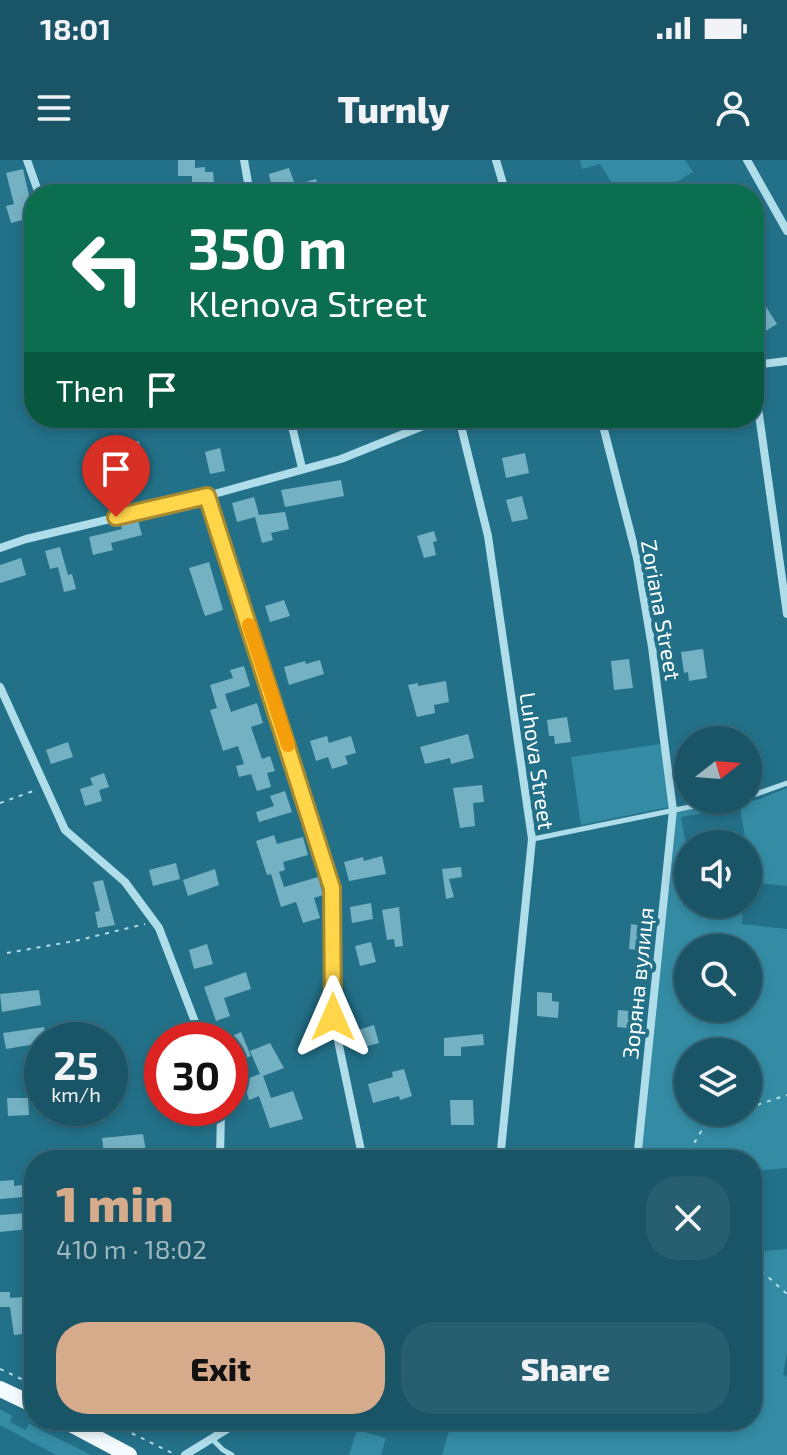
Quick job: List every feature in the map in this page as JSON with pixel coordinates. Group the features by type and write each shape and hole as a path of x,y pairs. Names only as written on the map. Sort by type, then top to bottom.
{"main road":[{"path":"0,1389 24,1400"},
{"path":"82,1430 129,1455"}],"street":[{"path":"27,160 35,184"},
{"path":"244,160 248,184"},
{"path":"496,160 503,184"},
{"path":"747,160 761,184"},
{"path":"764,190 787,231"},
{"path":"764,364 787,361"},
{"path":"292,428 302,468"},
{"path":"0,548 341,459 418,428"},
{"name":"Luhova Street","path":"461,428 488,536 532,839 501,1150"},
{"name":"Zoriana Street","path":"604,428 637,558 673,810"},
{"path":"761,428 787,614"},
{"path":"207,496 332,888 333,1017 361,1150"},
{"path":"0,687 65,830 125,882 159,928 195,1022"},
{"name":"Зоряна вулиця","path":"638,1150 673,810"},
{"path":"220,1150 221,1126"},
{"path":"185,1455 225,1430"}],"lane":[{"path":"762,793 787,783"},
{"path":"532,839 673,810"},
{"path":"212,1438 232,1455"}],"path":[{"path":"0,803 47,786"},
{"path":"7,953 75,941 154,921"},
{"path":"762,1103 787,1095"},
{"path":"690,1150 704,1126"},
{"path":"762,1272 787,1294"},
{"path":"0,1369 24,1380"},
{"path":"126,1430 177,1455"}],"shaded area":[{"path":"580,160 685,160 693,172 673,184 613,184 600,164 582,169"},
{"path":"661,744 669,807 581,825 571,757"},
{"path":"787,788 787,886 762,883 762,830 744,830 741,814 762,814 762,798"},
{"path":"677,814 699,814 681,817 683,830 675,830"},
{"path":"674,842 674,918 742,918 742,924 787,929 787,1168 762,1170 762,1150 642,1150"},
{"path":"787,1249 787,1353 783,1374 787,1377 787,1455 442,1455 449,1430 762,1430 762,1251"},
{"path":"0,1409 12,1416 10,1422 24,1430 41,1430 91,1455 56,1455 0,1425"},
{"path":"357,1430 386,1438 381,1455 349,1455"}],"building":[{"path":"178,160 195,160 195,168 205,167 205,172 213,172 214,182 192,184 192,176 178,176"},
{"path":"289,168 295,184 271,184 269,174"},
{"path":"23,169 26,184 24,220 11,223 6,206 14,204 6,173"},
{"path":"316,179 318,184 298,184"},
{"path":"764,304 777,324 764,332"},
{"path":"139,441 144,473 119,476 117,464 100,468 97,455 115,450 115,444"},
{"path":"220,448 225,471 210,474 205,452"},
{"path":"525,453 529,473 506,478 502,458"},
{"path":"341,480 344,496 285,507 281,490"},
{"path":"522,496 528,519 512,522 506,500"},
{"path":"254,497 259,515 285,512 289,529 271,533 273,540 262,543 255,517 237,522 232,503"},
{"path":"138,520 142,535 111,543 113,550 93,555 89,537 122,529 121,525"},
{"path":"434,531 436,555 424,558 417,536"},
{"path":"60,547 68,575 72,574 76,589 64,592 58,567 50,569 45,551"},
{"path":"21,558 26,575 0,583 0,565"},
{"path":"209,562 223,610 205,616 189,568"},
{"path":"284,600 290,616 270,622 265,606"},
{"path":"703,649 707,678 689,681 688,672 684,673 681,652"},
{"path":"629,659 633,688 614,690 611,661"},
{"path":"320,660 324,674 289,685 284,667"},
{"path":"244,666 250,686 225,694 231,712 257,703 263,723 251,727 262,759 270,756 275,771 267,773 271,787 257,791 251,774 239,777 236,766 244,764 238,746 223,751 210,710 217,708 210,685 233,678 230,670"},
{"path":"446,681 449,702 434,705 435,713 417,717 408,685"},
{"path":"567,717 571,742 555,744 554,736 549,736 547,720"},
{"path":"468,734 474,758 451,764 450,758 425,764 420,747"},
{"path":"327,736 329,743 351,736 356,753 345,756 348,764 332,769 328,757 316,761 310,741"},
{"path":"68,742 73,757 51,764 46,750"},
{"path":"104,773 109,787 99,790 102,801 85,806 80,789 93,785 90,778"},
{"path":"482,785 484,802 473,803 475,826 460,828 453,788"},
{"path":"285,791 292,812 259,822 256,812 274,806 270,796"},
{"path":"274,835 277,844 303,837 308,855 283,862 285,870 279,872 284,887 318,877 323,895 314,898 320,918 303,923 296,902 281,907 256,841"},
{"path":"382,856 386,874 349,881 344,862"},
{"path":"176,863 180,879 153,886 149,870"},
{"path":"461,867 462,877 449,879 454,897 446,899 442,869"},
{"path":"215,869 219,885 188,896 183,880"},
{"path":"103,880 115,925 98,928 95,912 100,911 93,882"},
{"path":"371,903 373,919 352,923 350,907"},
{"path":"399,907 403,946 395,947 394,939 387,940 382,910"},
{"path":"631,924 648,927 645,951 629,949"},
{"path":"371,942 376,962 360,966 355,946"},
{"path":"207,944 213,964 194,969 189,950"},
{"path":"246,972 251,989 224,998 230,1016 216,1021 204,987"},
{"path":"39,990 41,1005 2,1012 0,994"},
{"path":"537,992 552,993 552,1001 559,1002 558,1018 537,1016"},
{"path":"631,1002 641,1003 638,1029 617,1027 618,1010 630,1011"},
{"path":"374,1025 379,1043 360,1048 355,1031"},
{"path":"24,1030 24,1046 6,1049 3,1033"},
{"path":"483,1034 484,1045 461,1047 461,1056 444,1056 444,1038"},
{"path":"270,1043 284,1068 263,1076 271,1098 293,1091 303,1119 270,1128 259,1096 249,1100 248,1097 248,1078 260,1074 250,1051"},
{"path":"404,1069 412,1096 373,1103 368,1084 393,1077 392,1072"},
{"path":"7,1098 24,1098 24,1115 8,1116"},
{"path":"450,1100 473,1100 474,1125 451,1125"},
{"path":"143,1134 146,1150 103,1150 102,1138"},
{"path":"14,1180 14,1186 24,1185 24,1197 0,1199 0,1181"},
{"path":"24,1213 24,1229 0,1232 0,1215"},
{"path":"0,1292 10,1292 10,1298 24,1297 24,1334 14,1335 10,1307 0,1307"}],"slow traffic":[{"path":"249,625 288,745"}],"route":[{"path":"116,517 207,496 332,888 333,1017"}]}
